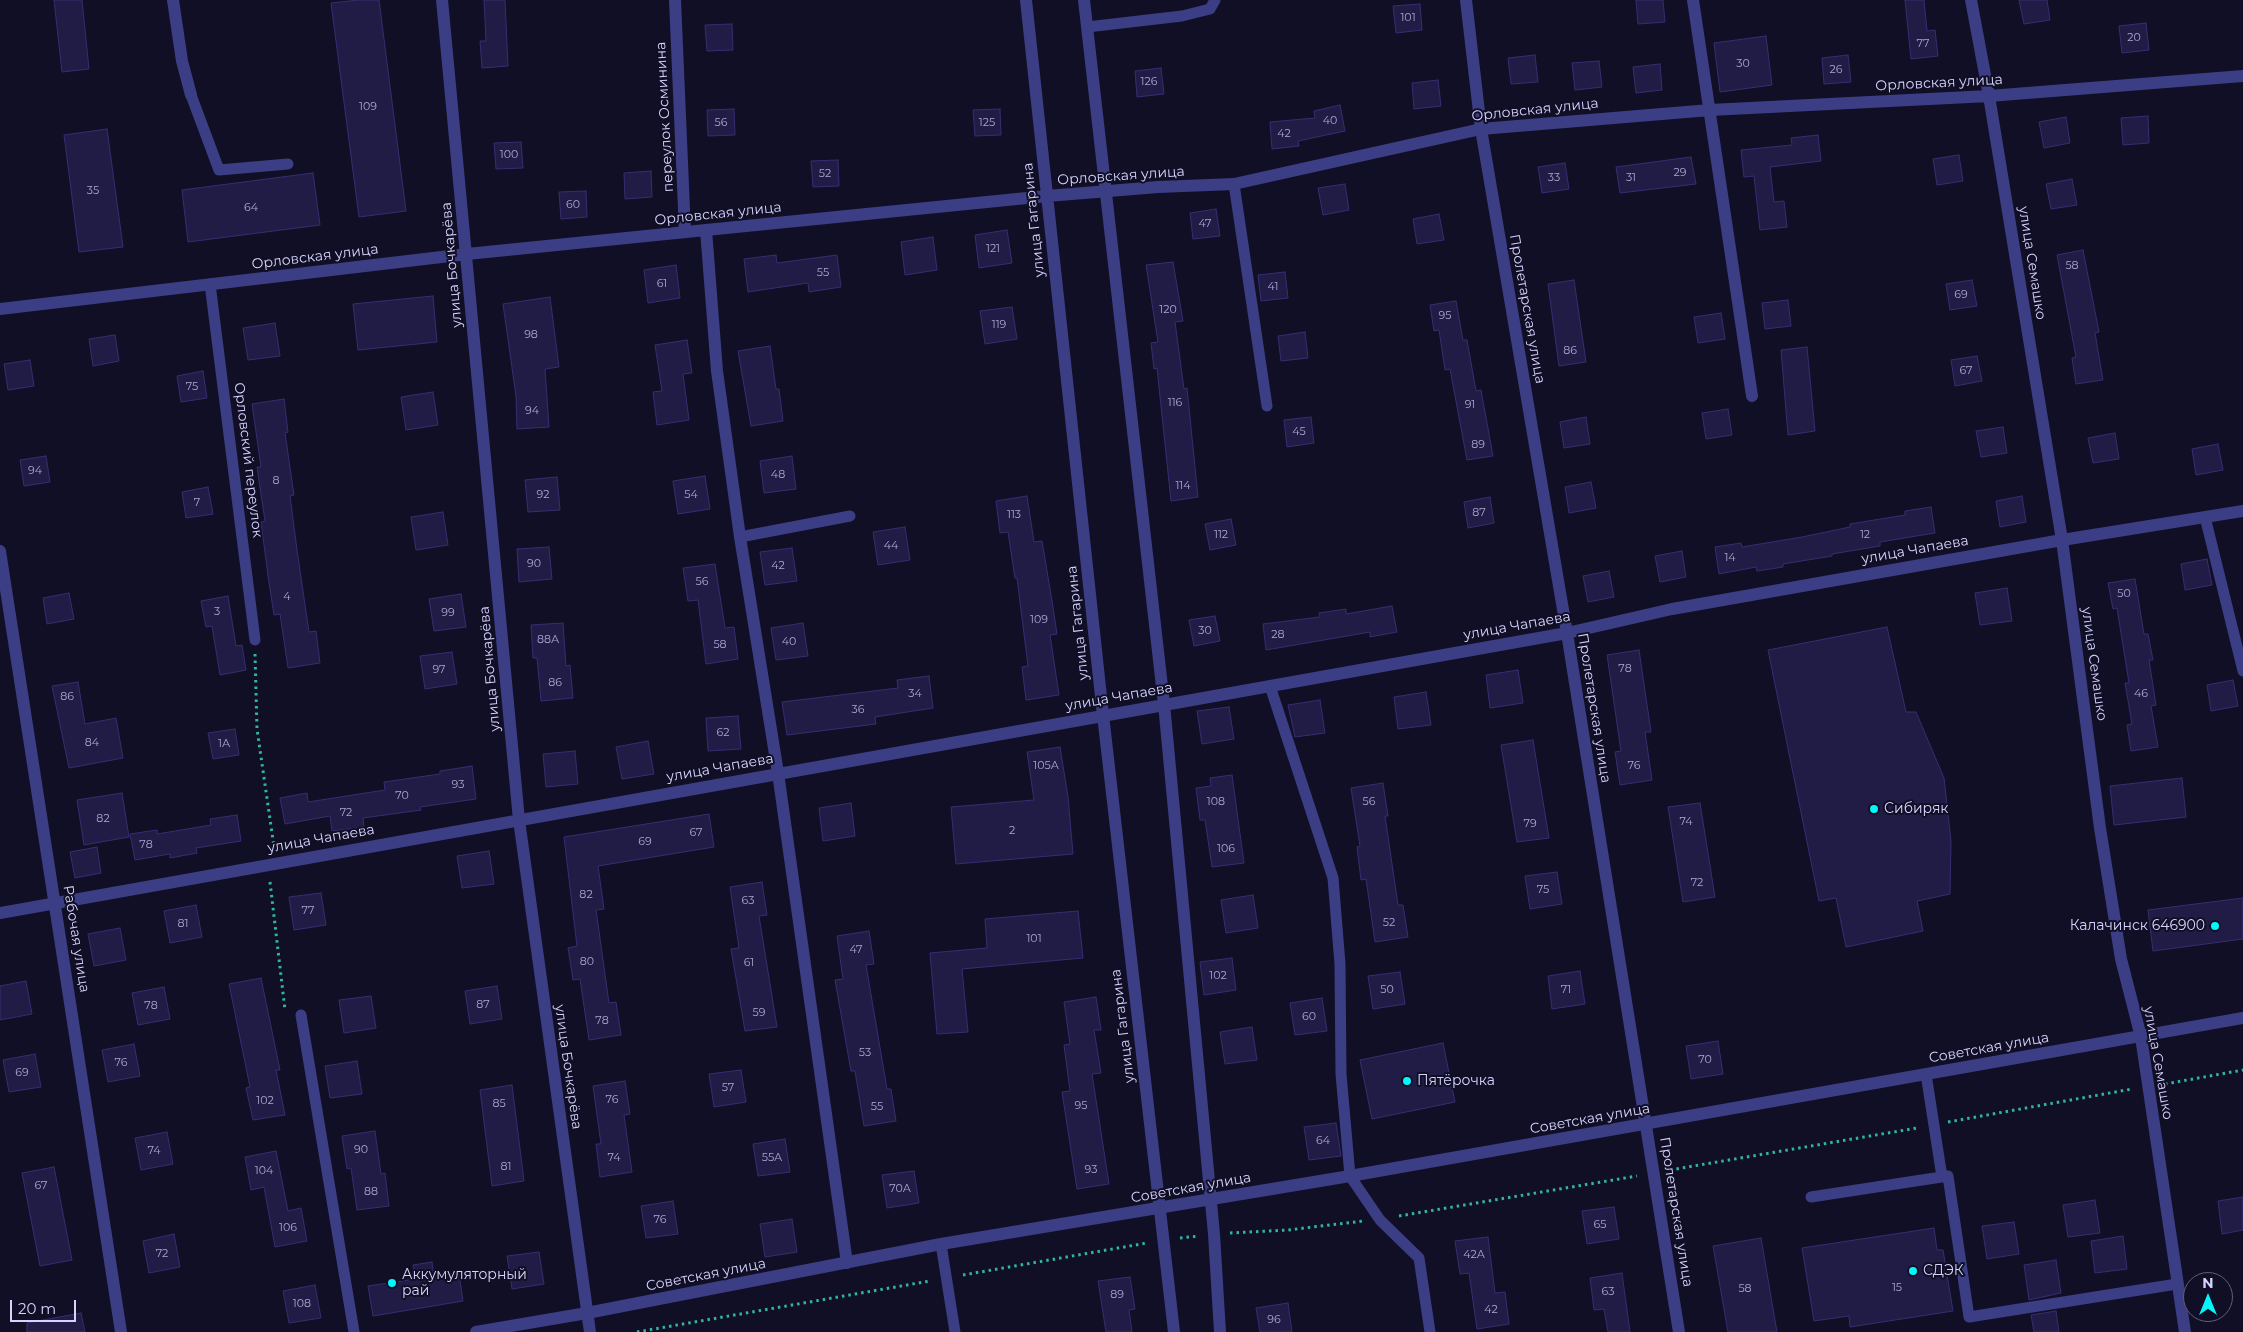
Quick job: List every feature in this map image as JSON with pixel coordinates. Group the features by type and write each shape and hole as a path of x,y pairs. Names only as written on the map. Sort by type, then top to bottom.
{"street":[{"path":"173,0 182,61 191,95"},
{"name":"улица Бочкарёва","path":"442,0 519,820 590,1332"},
{"name":"переулок Осминина","path":"675,0 685,232"},
{"name":"улица Гагарина","path":"1026,0 1103,715 1174,1332"},
{"path":"1084,0 1164,704 1211,1200 1220,1332"},
{"name":"Пролетарская улица","path":"1466,0 1481,129 1567,632 1680,1332"},
{"path":"1693,0 1752,396"},
{"name":"улица Семашко","path":"1970,0 1989,96 2062,540 2100,828 2121,959 2141,1037 2185,1332"},
{"name":"Орловская улица","path":"0,309 466,254 1047,196 1158,186 1234,184 1481,129 1710,110 1989,96 2243,76"},
{"path":"706,230 717,371 740,537 778,773 847,1263"},
{"name":"улица Чапаева","path":"0,913 1567,632 1672,609 2062,540 2243,511"},
{"name":"Рабочая улица","path":"0,551 121,1332"},
{"name":"Советская улица","path":"476,1332 587,1313 941,1244 1350,1176 2243,1018"}],"lane":[{"path":"1087,27 1182,16 1210,9 1215,0"},
{"path":"191,95 218,170 288,164"},
{"path":"1234,184 1267,406"},
{"name":"Орловский переулок","path":"210,284 255,640"},
{"path":"740,537 850,516"},
{"path":"2205,517 2243,671"},
{"path":"1270,686 1333,878 1340,964 1340,1074 1350,1176 1380,1220 1419,1258 1430,1332"},
{"path":"301,1015 354,1332"},
{"path":"1926,1074 1942,1177"},
{"path":"1811,1198 1948,1176 1969,1318 2177,1284"},
{"path":"941,1244 955,1332"}],"path":[{"path":"255,640 257,729 272,863 285,1012 301,1015"},
{"path":"637,1332 1163,1240 1214,1234 1288,1230 1380,1220 2243,1070"}],"building":[{"path":"54,0 82,0 89,69 62,72"},
{"path":"379,0 406,211 359,217 331,3"},
{"path":"484,0 505,0 508,66 482,68 480,41 486,41"},
{"path":"1636,0 1663,0 1665,22 1638,24"},
{"path":"1905,0 1924,0 1927,31 1935,30 1938,56 1911,59"},
{"path":"2019,0 2047,0 2050,20 2024,24"},
{"path":"1420,4 1422,30 1396,33 1393,6"},
{"path":"2146,23 2149,50 2122,53 2119,26"},
{"path":"732,24 733,50 707,51 705,25"},
{"path":"1766,36 1772,85 1720,92 1714,43"},
{"path":"1535,55 1538,82 1511,84 1508,58"},
{"path":"1848,55 1851,82 1824,84 1822,58"},
{"path":"1599,61 1602,87 1575,90 1572,63"},
{"path":"1660,64 1662,90 1636,93 1633,67"},
{"path":"1161,68 1164,94 1137,97 1135,71"},
{"path":"1438,80 1441,106 1414,109 1412,83"},
{"path":"1340,105 1345,131 1298,141 1299,146 1272,149 1270,122 1315,118 1314,111"},
{"path":"734,109 735,135 708,136 707,110"},
{"path":"1000,109 1001,135 975,136 973,110"},
{"path":"2148,116 2149,143 2123,145 2121,118"},
{"path":"2066,117 2070,143 2044,148 2039,122"},
{"path":"107,129 123,247 79,252 64,135"},
{"path":"1818,135 1821,161 1770,167 1774,202 1784,201 1787,227 1760,230 1754,176 1744,177 1741,150 1792,145 1791,138"},
{"path":"521,142 523,168 496,169 494,143"},
{"path":"1959,155 1963,181 1937,185 1933,159"},
{"path":"1691,157 1696,184 1620,193 1616,167"},
{"path":"838,160 839,186 813,187 811,161"},
{"path":"1565,163 1569,189 1542,193 1538,167"},
{"path":"651,171 652,197 625,199 624,173"},
{"path":"313,173 320,225 188,242 182,190"},
{"path":"2072,179 2077,205 2051,209 2046,184"},
{"path":"1345,184 1349,210 1323,215 1318,188"},
{"path":"586,191 587,217 561,219 559,192"},
{"path":"1216,209 1220,236 1193,239 1190,213"},
{"path":"1439,214 1444,240 1417,244 1413,219"},
{"path":"1007,230 1012,263 979,268 975,235"},
{"path":"933,237 937,270 905,275 901,242"},
{"path":"2083,250 2099,332 2095,333 2103,380 2076,384 2072,358 2076,357 2057,255"},
{"path":"776,255 777,263 837,255 841,287 809,292 808,283 748,292 744,259"},
{"path":"1173,262 1183,321 1175,322 1184,389 1187,388 1198,497 1171,501 1157,368 1154,369 1151,343 1158,342 1146,265"},
{"path":"676,265 680,298 648,303 644,270"},
{"path":"1285,272 1288,298 1261,301 1258,275"},
{"path":"1574,280 1586,362 1559,366 1548,284"},
{"path":"1972,280 1977,306 1950,310 1946,284"},
{"path":"433,296 437,342 358,350 353,304"},
{"path":"550,297 559,367 545,369 549,427 517,429 516,396 503,304"},
{"path":"1788,300 1791,326 1765,329 1762,303"},
{"path":"1456,301 1463,340 1467,340 1476,391 1481,390 1493,456 1467,460 1450,369 1445,370 1439,330 1434,331 1430,305"},
{"path":"1012,307 1017,339 985,344 980,311"},
{"path":"1721,313 1725,339 1698,343 1694,317"},
{"path":"275,323 280,356 248,360 243,328"},
{"path":"1305,332 1308,358 1281,361 1278,336"},
{"path":"115,335 119,361 93,366 89,339"},
{"path":"687,340 692,373 683,374 689,420 657,425 653,392 662,391 655,345"},
{"path":"770,346 776,389 779,389 783,421 751,426 738,351"},
{"path":"1807,347 1815,431 1788,435 1781,350"},
{"path":"1977,356 1982,381 1955,386 1951,360"},
{"path":"30,360 34,386 8,390 4,364"},
{"path":"203,371 207,398 181,402 177,376"},
{"path":"433,392 438,425 406,430 401,397"},
{"path":"284,399 288,432 285,433 294,495 290,496 297,550 309,632 316,631 320,663 288,668 280,614 274,615 269,583 261,522 265,521 257,467 261,467 252,404"},
{"path":"1728,409 1732,435 1706,439 1702,413"},
{"path":"1311,417 1314,443 1287,447 1284,420"},
{"path":"1586,417 1590,444 1564,448 1560,422"},
{"path":"2003,427 2007,453 1981,457 1976,431"},
{"path":"2115,433 2119,459 2093,463 2088,438"},
{"path":"2218,444 2223,470 2196,475 2192,449"},
{"path":"46,456 50,482 24,486 20,460"},
{"path":"792,456 796,489 764,493 760,461"},
{"path":"705,476 710,509 678,514 673,481"},
{"path":"557,477 560,510 528,512 525,480"},
{"path":"1591,482 1596,508 1569,513 1565,487"},
{"path":"208,487 213,514 186,518 182,492"},
{"path":"1027,496 1034,542 1042,541 1052,601 1057,634 1050,635 1059,695 1026,700 1022,667 1028,666 1017,578 1015,578 1008,532 1000,533 996,501"},
{"path":"2022,496 2026,522 2000,527 1996,501"},
{"path":"1490,497 1494,523 1468,528 1464,502"},
{"path":"1931,507 1935,533 1880,542 1880,546 1783,564 1783,567 1757,571 1756,567 1719,574 1715,547 1741,543 1742,547 1802,537 1850,527 1850,524 1905,515 1905,511"},
{"path":"443,512 448,545 416,550 411,517"},
{"path":"1231,519 1236,545 1210,550 1205,524"},
{"path":"905,527 910,560 878,565 873,532"},
{"path":"549,547 552,579 519,582 517,549"},
{"path":"792,548 797,581 765,585 760,552"},
{"path":"1682,551 1686,577 1660,582 1655,556"},
{"path":"2207,559 2212,585 2185,590 2181,564"},
{"path":"715,564 725,628 734,627 738,659 706,664 698,600 688,601 683,568"},
{"path":"1609,571 1614,597 1588,602 1583,576"},
{"path":"2135,579 2144,634 2148,634 2153,660 2149,660 2156,705 2151,706 2158,747 2131,751 2127,725 2132,724 2125,683 2129,683 2117,608 2113,609 2108,583"},
{"path":"2007,588 2012,621 1980,625 1975,593"},
{"path":"69,593 74,619 47,624 43,598"},
{"path":"461,594 466,627 434,631 429,599"},
{"path":"228,596 236,646 242,645 246,670 220,675 212,626 206,627 201,601"},
{"path":"1392,606 1397,632 1370,637 1370,632 1266,650 1263,624 1320,617 1319,613 1346,609 1346,614"},
{"path":"1215,616 1220,641 1194,646 1189,620"},
{"path":"563,623 566,666 570,665 573,698 541,701 537,658 533,658 531,625"},
{"path":"803,623 808,656 776,660 771,628"},
{"name":"Сибиряк","path":"1887,627 1906,712 1916,712 1944,778 1951,841 1950,894 1917,901 1923,931 1846,947 1836,898 1819,901 1768,650"},
{"path":"1639,650 1651,732 1645,732 1652,780 1620,785 1615,752 1621,751 1607,655"},
{"path":"452,652 457,684 425,689 420,656"},
{"path":"1518,670 1523,703 1490,708 1486,675"},
{"path":"929,676 933,708 875,717 876,724 787,735 782,702 898,688 897,680"},
{"path":"2233,680 2238,706 2211,711 2207,685"},
{"path":"78,682 85,724 116,718 123,758 69,768 52,686"},
{"path":"1426,692 1431,725 1398,729 1394,697"},
{"path":"1320,700 1325,733 1295,737 1288,705"},
{"path":"1229,707 1234,739 1202,744 1197,711"},
{"path":"738,716 741,749 708,751 706,718"},
{"path":"235,729 239,755 213,759 208,733"},
{"path":"1533,740 1549,838 1517,842 1501,745"},
{"path":"648,741 654,774 622,779 616,747"},
{"path":"1060,747 1068,797 1073,854 956,864 951,807 1034,800 1027,752"},
{"path":"575,751 578,784 546,787 543,754"},
{"path":"472,766 476,799 420,807 421,810 363,818 364,827 332,831 330,816 285,824 280,798 307,793 308,802 385,790 384,782 440,774 440,771"},
{"path":"1232,775 1244,863 1212,867 1205,820 1200,820 1196,788 1211,786 1210,778"},
{"path":"2182,778 2186,817 2114,825 2110,786"},
{"path":"1383,783 1388,816 1385,816 1398,905 1403,905 1408,937 1375,942 1366,879 1361,880 1357,847 1360,846 1351,788"},
{"path":"122,793 129,837 84,845 77,800"},
{"path":"851,803 855,836 823,841 819,808"},
{"path":"1700,803 1715,897 1683,902 1668,807"},
{"path":"709,814 714,847 598,866 604,909 596,910 609,1003 616,1002 621,1035 589,1040 580,979 573,980 568,948 577,946 564,837"},
{"path":"237,815 241,841 196,848 197,853 170,858 170,854 135,860 130,834 157,830 157,834 211,825 210,819"},
{"path":"97,847 101,873 75,878 70,852"},
{"path":"489,851 494,884 462,888 457,856"},
{"path":"1557,872 1562,904 1530,909 1525,876"},
{"path":"762,882 767,915 759,916 777,1027 745,1031 731,949 739,948 730,887"},
{"path":"321,893 326,925 294,930 289,897"},
{"path":"1253,895 1258,928 1226,933 1221,900"},
{"path":"2243,898 2243,939 2153,951 2148,910"},
{"path":"196,905 202,937 170,943 164,911"},
{"path":"1078,911 1083,958 962,969 968,1032 937,1034 930,953 987,948 985,919"},
{"path":"120,928 126,960 94,966 88,934"},
{"path":"869,931 874,964 866,965 887,1089 891,1089 896,1121 864,1126 855,1071 851,1071 835,980 843,979 837,936"},
{"path":"1232,958 1236,990 1204,995 1200,962"},
{"path":"1580,971 1585,1004 1552,1009 1548,976"},
{"path":"1400,972 1405,1004 1373,1009 1368,976"},
{"path":"261,978 280,1070 276,1070 285,1115 253,1120 246,1088 250,1087 229,984"},
{"path":"26,981 32,1014 0,1020 0,986"},
{"path":"497,986 502,1019 470,1024 465,991"},
{"path":"164,987 170,1019 138,1025 132,993"},
{"path":"371,996 376,1028 344,1033 339,1000"},
{"path":"1096,997 1101,1030 1094,1030 1101,1073 1092,1074 1109,1184 1077,1189 1062,1092 1070,1091 1064,1045 1070,1044 1064,1002"},
{"path":"1322,998 1327,1031 1295,1035 1290,1003"},
{"path":"1252,1027 1257,1060 1225,1064 1220,1032"},
{"path":"1718,1041 1723,1074 1691,1079 1686,1046"},
{"name":"Пятёрочка","path":"1443,1043 1455,1102 1372,1119 1360,1060"},
{"path":"134,1044 140,1076 108,1082 102,1050"},
{"path":"35,1054 41,1087 9,1092 3,1060"},
{"path":"357,1061 362,1094 330,1098 325,1066"},
{"path":"741,1070 746,1102 714,1107 709,1074"},
{"path":"625,1081 630,1114 624,1115 632,1172 600,1177 596,1144 601,1144 593,1086"},
{"path":"512,1085 524,1181 492,1186 480,1090"},
{"path":"1336,1123 1341,1156 1309,1160 1304,1127"},
{"path":"375,1131 381,1174 385,1173 389,1206 357,1210 351,1168 347,1169 342,1136"},
{"path":"167,1132 173,1164 141,1170 135,1138"},
{"path":"785,1139 790,1172 758,1176 753,1144"},
{"path":"276,1151 288,1211 301,1208 307,1241 275,1247 264,1187 251,1190 245,1157"},
{"path":"54,1167 72,1260 40,1266 22,1173"},
{"path":"914,1171 919,1203 887,1208 882,1175"},
{"path":"2243,1197 2243,1230 2222,1234 2218,1201"},
{"path":"2095,1200 2100,1233 2068,1237 2063,1205"},
{"path":"673,1201 678,1234 646,1238 641,1206"},
{"path":"1614,1207 1619,1239 1587,1244 1582,1211"},
{"path":"792,1219 797,1252 765,1257 760,1224"},
{"path":"2014,1222 2019,1254 1987,1259 1982,1226"},
{"path":"1934,1228 1937,1250 1943,1250 1953,1311 1850,1327 1849,1316 1814,1321 1802,1248"},
{"path":"174,1234 180,1267 149,1273 143,1241"},
{"path":"2123,1236 2127,1269 2095,1273 2091,1241"},
{"path":"1488,1237 1495,1293 1505,1292 1509,1324 1477,1329 1469,1273 1460,1274 1455,1241"},
{"path":"1761,1238 1777,1332 1728,1332 1713,1246"},
{"path":"539,1252 544,1284 512,1289 507,1256"},
{"path":"2056,1260 2061,1293 2029,1300 2024,1265"},
{"path":"432,1262 434,1277 459,1273 463,1301 373,1316 368,1286 415,1279 413,1265"},
{"path":"1622,1273 1630,1332 1608,1332 1604,1309 1594,1310 1590,1278"},
{"path":"1130,1277 1135,1309 1129,1310 1132,1332 1106,1332 1098,1281"},
{"path":"315,1285 321,1318 289,1323 283,1291"},
{"path":"1288,1303 1292,1332 1260,1332 1256,1308"},
{"path":"2056,1311 2059,1332 2034,1332 2031,1315"},
{"path":"81,1313 85,1332 27,1332 27,1323"}],"place":[{"name":"Сибиряк","path":"1874,809"},
{"name":"Калачинск 646900","path":"2215,926"},
{"name":"Пятёрочка","path":"1407,1081"},
{"name":"СДЭК","path":"1913,1271"},
{"name":"Аккумуляторный рай","path":"392,1283"}]}
